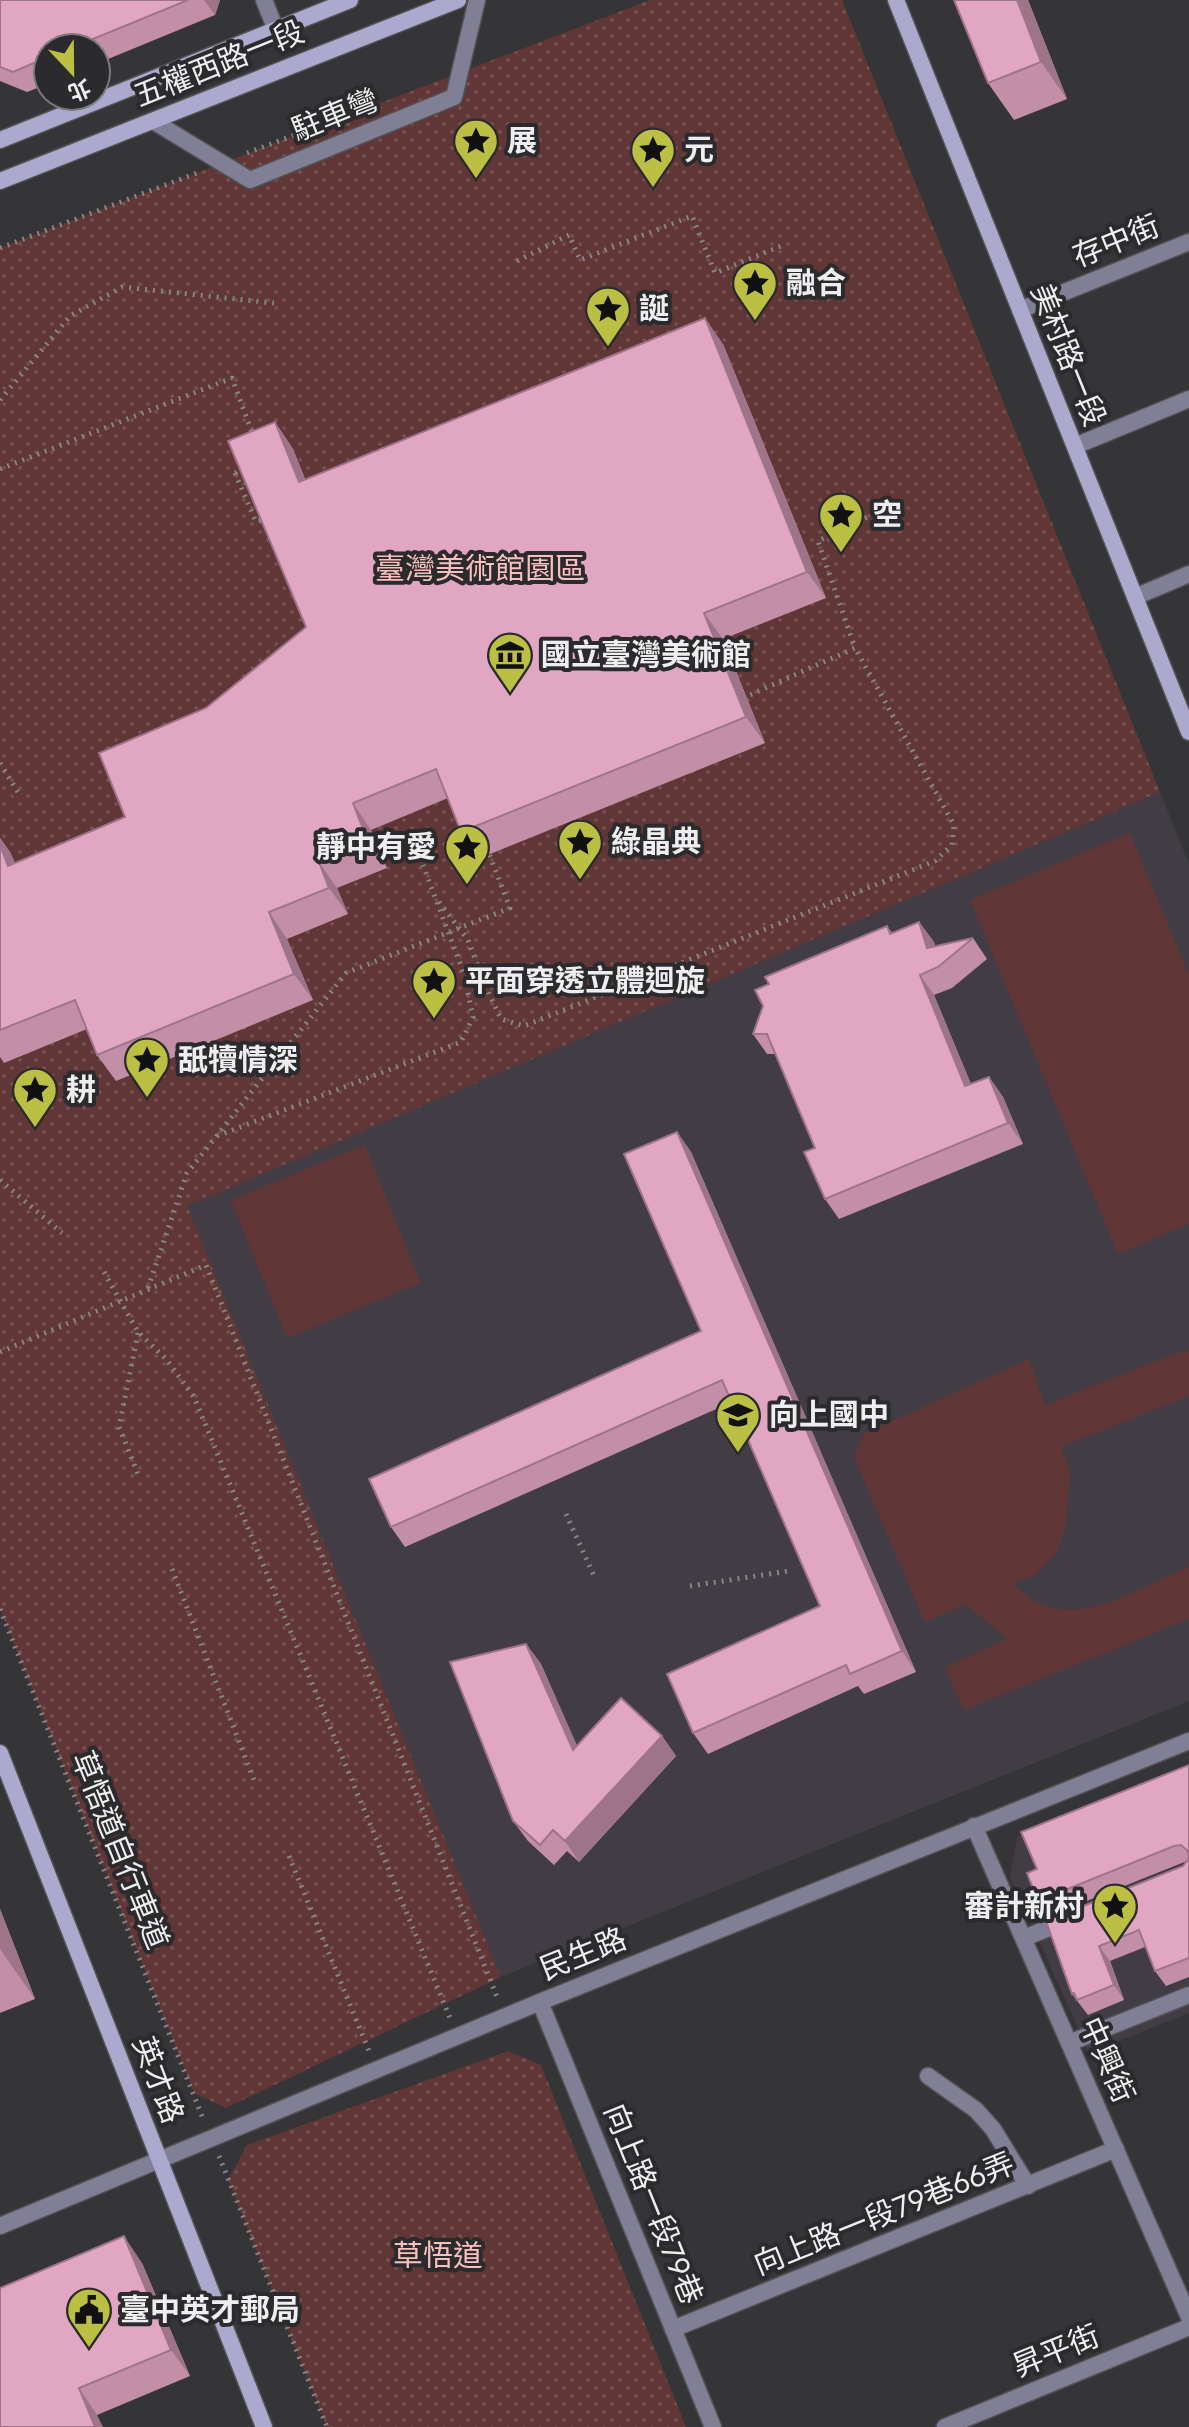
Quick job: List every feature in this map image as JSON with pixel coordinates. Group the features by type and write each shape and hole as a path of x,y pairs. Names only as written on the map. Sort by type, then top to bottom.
{"main road":[{"name":"五權西路一段","path":"0,140 350,0"},
{"name":"五權西路一段","path":"0,181 458,0"},
{"name":"美村路一段","path":"896,0 1189,732"},
{"name":"英才路","path":"0,1753 264,2427"}],"street":[{"path":"264,0 276,30"},
{"name":"駐車彎","path":"153,121 250,180 454,97 477,0"},
{"name":"存中街","path":"1020,310 1189,242"},
{"path":"1075,446 1189,399"},
{"path":"1135,597 1189,574"},
{"name":"民生路","path":"0,2226 540,2002 1189,1741"},
{"name":"中興街","path":"974,1826 1189,2317"},
{"path":"1024,1938 1079,1915"},
{"path":"1069,2043 1189,1995"},
{"name":"向上路一段79巷","path":"540,2002 713,2427"},
{"path":"928,2076 976,2110 993,2129 1028,2186"},
{"name":"向上路一段79巷66弄","path":"673,2329 1116,2149"},
{"name":"昇平街","path":"945,2427 969,2423 1189,2327"}],"path":[{"path":"517,261 569,235 580,260 692,216 715,273 786,244"},
{"path":"0,400 70,316 122,287 274,303"},
{"path":"0,469 232,378 255,441"},
{"path":"248,467 235,473 256,522 265,519"},
{"path":"264,505 265,519 271,532"},
{"path":"434,896 468,940 501,1019 524,1026 935,861 952,845 954,825 855,648 818,541 874,514"},
{"path":"741,699 855,648"},
{"path":"0,763 21,797"},
{"path":"148,1288 187,1173 346,973 510,908 484,839"},
{"path":"217,1136 461,1042 473,1017 464,974 423,865"},
{"path":"0,1180 62,1233"},
{"path":"0,1352 206,1265 504,2017"},
{"path":"104,1272 138,1332 166,1359 194,1397 457,2036"},
{"path":"138,1332 119,1427 140,1479"},
{"path":"566,1514 595,1578"},
{"path":"172,1569 254,1780"},
{"path":"690,1586 789,1571"},
{"name":"草悟道自行車道","path":"0,1609 200,2108"},
{"path":"289,1856 377,2070"},
{"path":"224,2170 327,2427"}],"shaded area":[{"name":"向上國中","path":"1160,792 1189,864 1189,1701 501,1977 186,1206"},
{"name":"審計新村","path":"1189,1765 1189,2013 1089,2053 1010,1876 1017,1837"}],"green space":[{"name":"臺灣美術館園區","path":"650,0 842,0 1160,792 187,1206 501,1977 226,2108 194,2093 0,1609 0,248"},
{"path":"1130,833 1189,975 1189,1224 1118,1254 970,900"},
{"path":"365,1145 421,1283 287,1338 231,1200"},
{"path":"1189,1351 1189,1396 1061,1447 1070,1473 1066,1522 1058,1552 1036,1574 1014,1584 1034,1600 1055,1608 1077,1609 1123,1597 1189,1566 1189,1619 964,1710 945,1667 1008,1639 966,1604 925,1622 854,1457 864,1434 1029,1359 1045,1405 1174,1354"},
{"name":"草悟道","path":"508,2051 541,2065 686,2427 327,2427 228,2180 247,2145"}],"building":[{"path":"0,0 188,0 110,32 32,32 32,64 13,72 0,67"},
{"path":"954,0 1017,0 1041,62 988,83"},
{"name":"國立臺灣美術館","path":"705,318 807,572 704,613 746,717 461,832 436,769 353,803 368,842 319,862 329,888 269,912 294,974 97,1055 75,1000 0,1030 0,845 8,866 125,817 99,753 206,708 306,627 228,441 275,422 299,482"},
{"path":"919,922 927,948 973,938 938,967 920,975 965,1086 989,1077 1008,1123 825,1199 804,1152 815,1148 767,1034 753,1034 763,1006 755,990 769,984 765,977 887,926 890,934"},
{"path":"677,1132 902,1651 850,1674 846,1665 693,1733 667,1674 820,1606 722,1380 391,1527 369,1479 701,1331 624,1154"},
{"path":"526,1644 573,1750 621,1698 662,1736 565,1841 553,1830 540,1845 513,1821 450,1662"},
{"path":"1189,1765 1189,1858 1188,1851 1181,1845 1174,1846 1038,1901 1027,1873 1037,1869 1021,1832"},
{"path":"1189,1858 1189,1958 1155,1971 1139,1930 1099,1946 1114,1985 1077,2000 1072,1994 1046,1921 1183,1866"},
{"name":"臺中英才郵局","path":"124,2236 171,2350 79,2388 95,2427 0,2427 0,2288"}],"place":[{"name":"展","path":"476,180"},
{"name":"元","path":"653,189"},
{"name":"融合","path":"755,322"},
{"name":"誕","path":"608,348"},
{"name":"空","path":"841,554"},
{"name":"國立臺灣美術館","path":"510,694"},
{"name":"綠晶典","path":"580,881"},
{"name":"靜中有愛","path":"467,886"},
{"name":"平面穿透立體迴旋","path":"434,1020"},
{"name":"舐犢情深","path":"147,1099"},
{"name":"耕","path":"35,1129"},
{"name":"向上國中","path":"738,1454"},
{"name":"審計新村","path":"1115,1945"},
{"name":"臺中英才郵局","path":"89,2349"}]}
